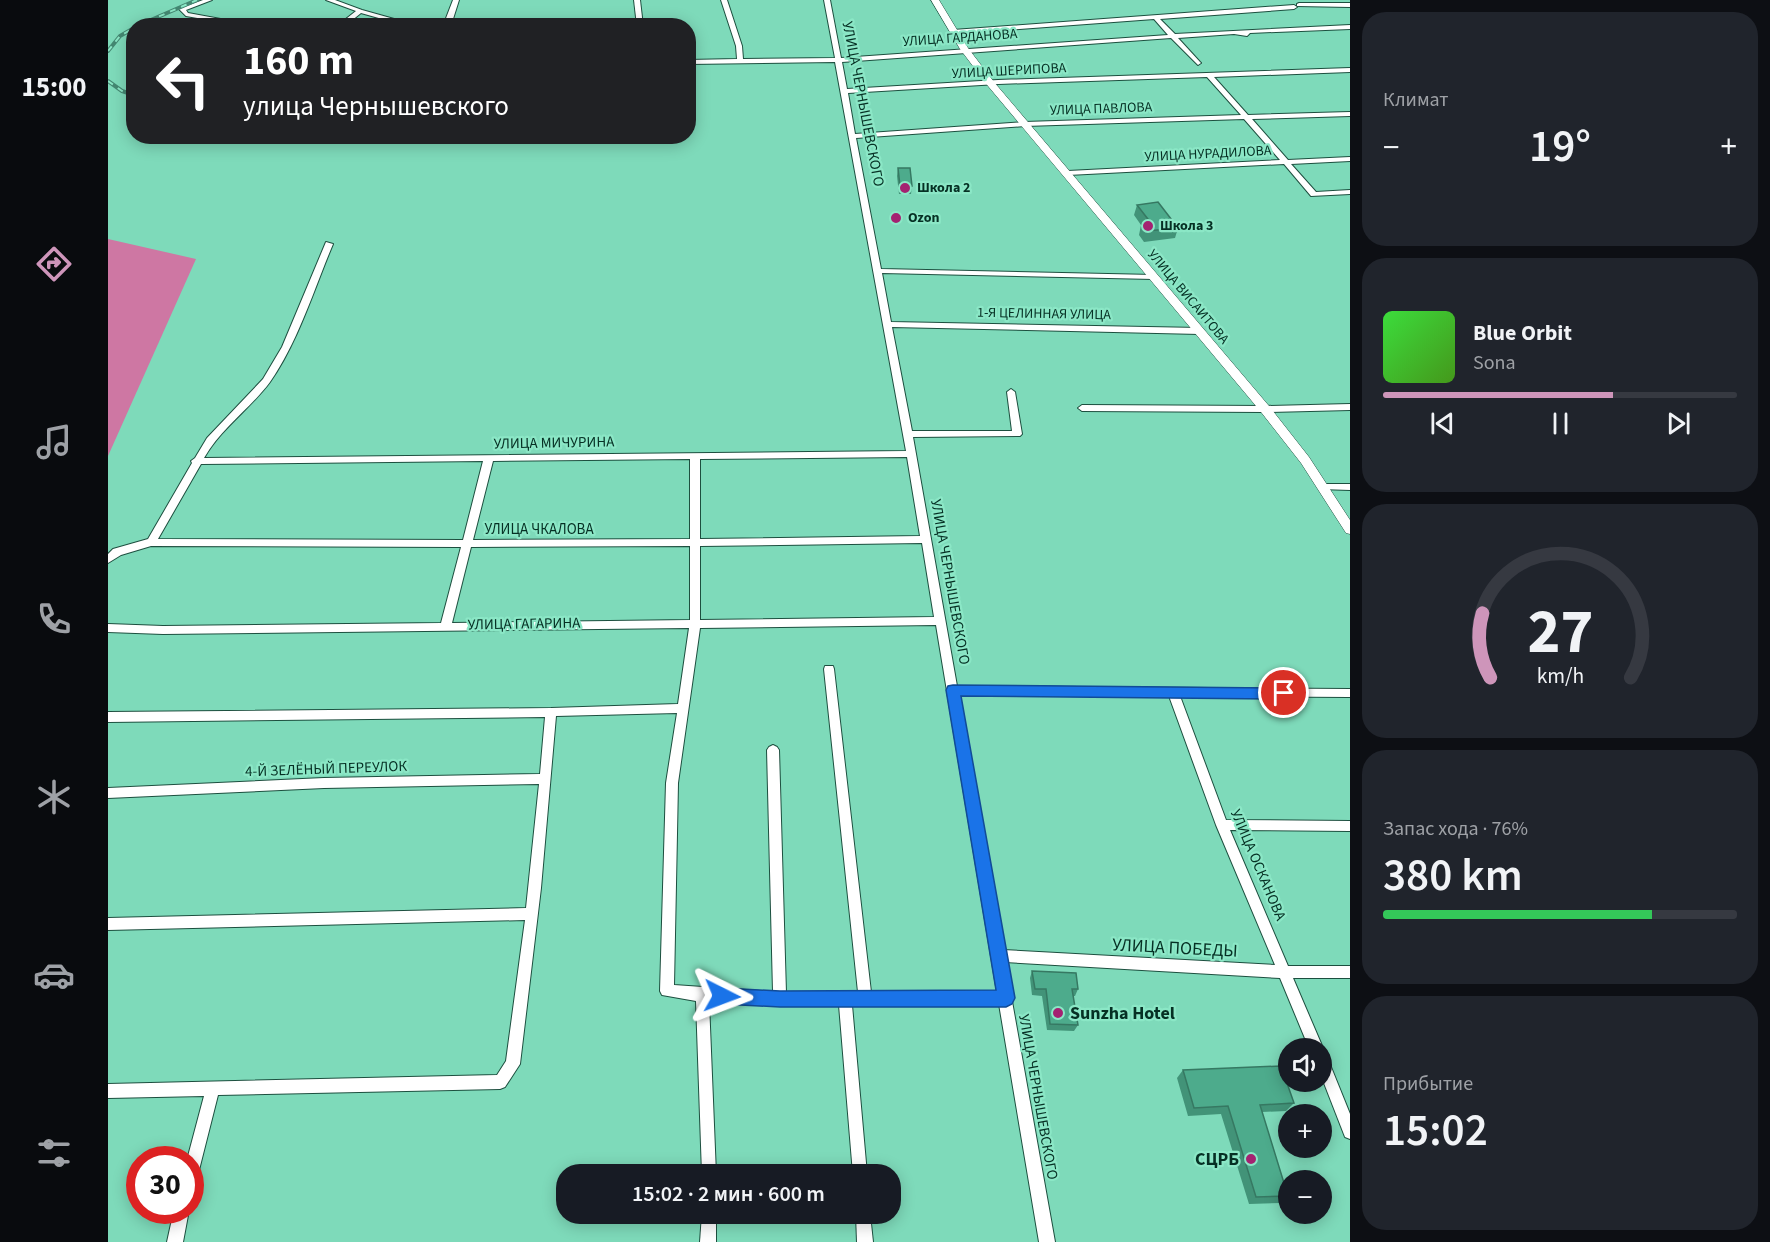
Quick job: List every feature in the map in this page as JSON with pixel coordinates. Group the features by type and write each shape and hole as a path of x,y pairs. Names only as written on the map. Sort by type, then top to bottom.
{"street":[{"path":"209,0 182,9 186,14 209,18"},
{"path":"330,0 337,5 384,18"},
{"path":"450,18 456,0"},
{"path":"637,0 639,18"},
{"path":"724,0 739,46 740,62"},
{"name":"УЛИЦА ЧЕРНЫШЕВСКОГО","path":"827,0 912,454 1047,1242"},
{"name":"УЛИЦА ВИСАИТОВА","path":"935,0 964,49 991,84 1265,409 1323,487 1350,530"},
{"path":"953,32 1154,16 1350,4"},
{"path":"351,18 360,11"},
{"path":"1154,16 1198,63"},
{"name":"УЛИЦА ГАРДАНОВА","path":"696,62 839,60 964,49 1350,27"},
{"name":"УЛИЦА ГАРДАНОВА","path":"1234,32 1247,34"},
{"name":"УЛИЦА ШЕРИПОВА","path":"845,91 1350,70"},
{"path":"1209,75 1314,194 1350,192"},
{"name":"УЛИЦА ПАВЛОВА","path":"853,136 1026,123 1350,114"},
{"name":"УЛИЦА НУРАДИЛОВА","path":"1068,173 1350,159"},
{"path":"152,542 210,440 266,381 286,347 329,244"},
{"path":"877,271 1154,277"},
{"name":"1-Я ЦЕЛИННАЯ УЛИЦА","path":"887,324 1200,331"},
{"path":"908,434 1017,434 1011,392"},
{"path":"1082,408 1350,407"},
{"name":"УЛИЦА МИЧУРИНА","path":"196,461 912,454"},
{"path":"696,456 695,623 672,783 667,991 780,999 1006,998"},
{"path":"446,625 489,458"},
{"path":"1323,487 1350,487"},
{"name":"УЛИЦА ЧКАЛОВА","path":"108,559 117,552 152,542 468,544 927,539"},
{"name":"УЛИЦА ГАГАРИНА","path":"108,627 163,630 941,621"},
{"path":"829,669 865,998"},
{"path":"953,690 1350,693"},
{"name":"УЛИЦА ОСКАНОВА","path":"1173,693 1222,825 1312,1038"},
{"path":"108,717 551,712 682,708"},
{"path":"108,1091 500,1082 513,1064 532,914 551,712"},
{"path":"773,750 780,999"},
{"name":"4-Й ЗЕЛЁНЫЙ ПЕРЕУЛОК","path":"108,793 324,783 544,779"},
{"path":"1222,825 1350,826"},
{"path":"108,924 532,914"},
{"name":"УЛИЦА ПОБЕДЫ","path":"999,956 1285,972 1350,972"},
{"path":"702,995 710,1164"},
{"path":"845,998 859,1164"},
{"path":"1332,1087 1350,1132"},
{"path":"198,1146 212,1090"},
{"path":"175,1242 179,1224"},
{"path":"708,1242 709,1224"},
{"path":"864,1224 865,1242"}],"shaded area":[{"path":"108,239 196,259 108,456"}],"building":[{"path":"898,168 910,168 912,186 900,186"},
{"path":"1158,202 1178,228 1147,231 1142,224 1151,223 1137,205"},
{"name":"Sunzha Hotel","path":"1032,971 1076,973 1078,989 1072,989 1078,1025 1050,1024 1046,989 1035,989"},
{"name":"СЦРБ","path":"1278,1066 1278,1092 1290,1092 1294,1103 1260,1105 1280,1170 1278,1170 1278,1196 1256,1197 1228,1106 1194,1108 1183,1070"}],"railway":[{"path":"155,18 197,0"},
{"path":"108,51 120,36 126,33"},
{"path":"108,81 126,92"}],"place":[{"name":"Школа 2","path":"905,188"},
{"name":"Ozon","path":"896,218"},
{"name":"Школа 3","path":"1148,226"},
{"name":"Sunzha Hotel","path":"1058,1013"},
{"name":"СЦРБ","path":"1251,1159"}],"route":[{"path":"722,996 780,999 1006,998 953,690 1284,693"}]}
